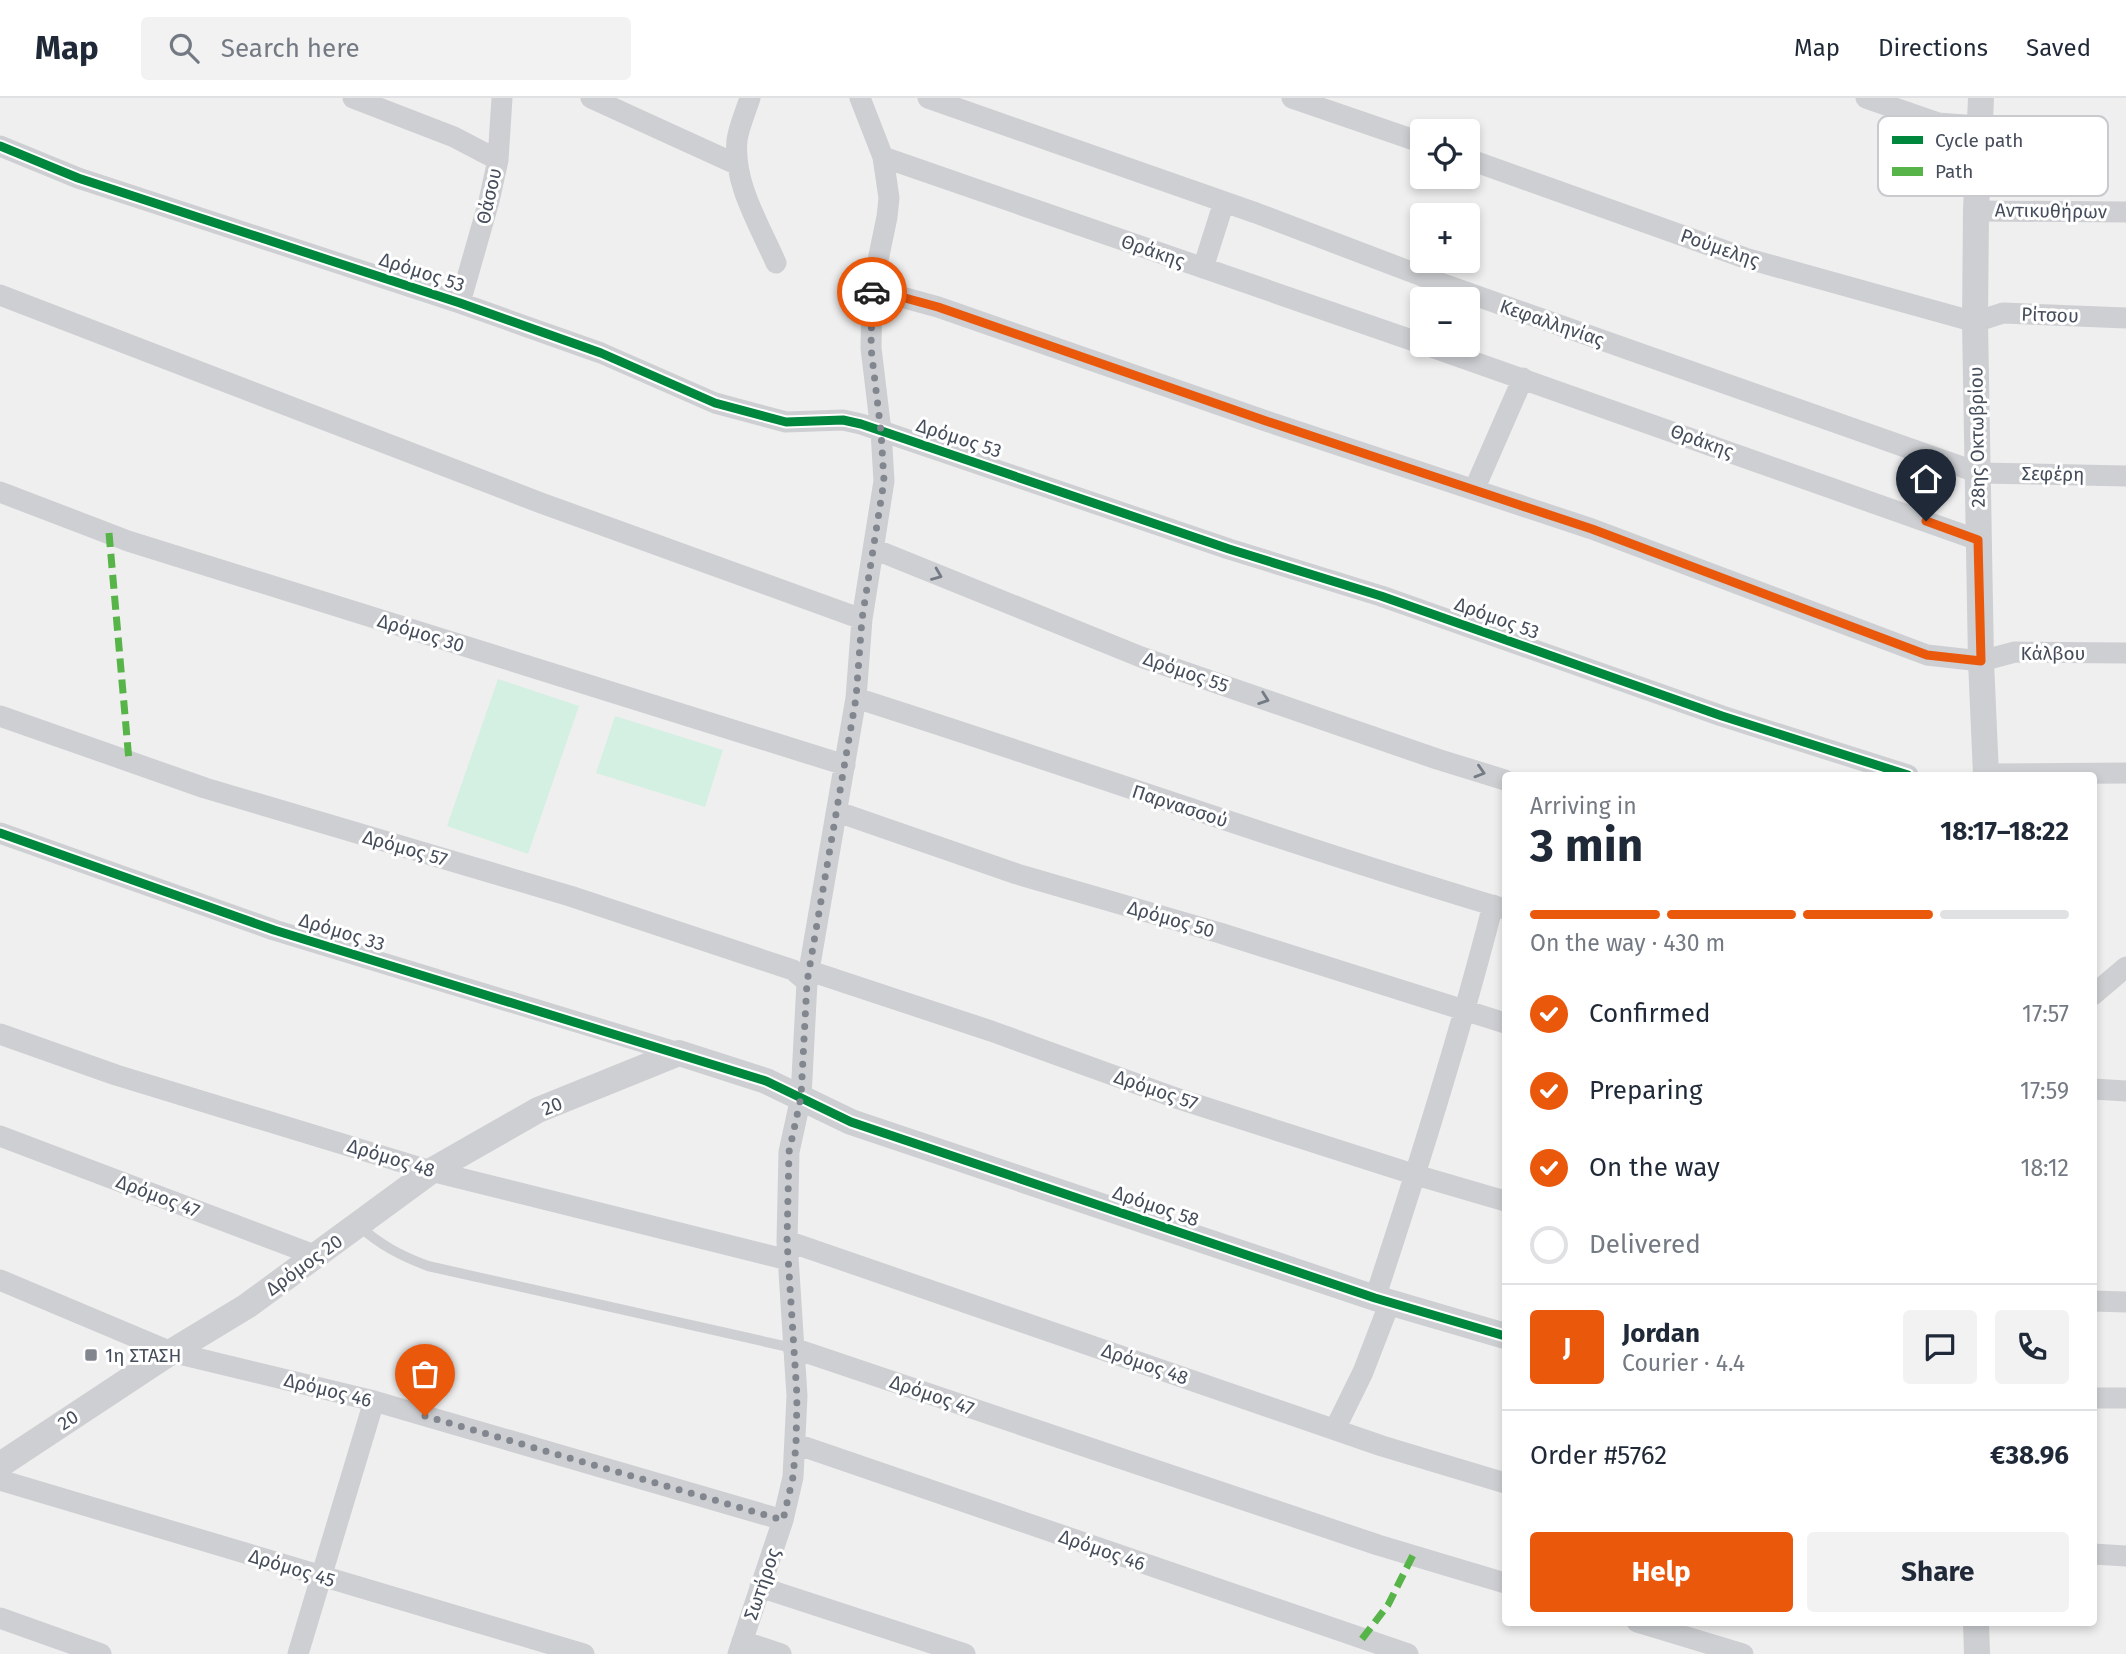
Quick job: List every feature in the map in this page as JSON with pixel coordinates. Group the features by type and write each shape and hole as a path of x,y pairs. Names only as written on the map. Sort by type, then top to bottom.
{"street":[{"name":"Θάσου","path":"353,98 454,137 498,160 460,303"},
{"path":"498,160 502,98"},
{"path":"592,98 738,165"},
{"path":"750,98 737,138 738,165 741,183 776,263"},
{"path":"860,98 883,158 887,180 888,208 872,289 871,348 881,432"},
{"name":"Κεφαλληνίας","path":"928,98 1224,202 1456,289 1979,473"},
{"path":"1292,98 1410,139"},
{"path":"1866,98 1918,116"},
{"name":"28ης Οκτωβρίου","path":"1980,116 1981,98"},
{"name":"Δρόμος 53","path":"0,146 78,178 460,303 601,353 715,403 786,422 844,420 1229,549 1381,596 1722,716 1899,772"},
{"name":"Θράκης","path":"883,158 1410,339"},
{"name":"Ρούμελης","path":"1480,163 1745,258 1975,322"},
{"name":"28ης Οκτωβρίου","path":"1977,196 1978,540 1986,772"},
{"path":"1203,268 1224,202"},
{"name":"Αντικυθήρων","path":"1976,211 2126,212"},
{"path":"872,289 938,307 1266,421 1592,529 1927,655 1981,661"},
{"path":"0,295 541,503 862,619"},
{"name":"Ρίτσου","path":"1975,322 2003,313 2126,318"},
{"name":"Θράκης","path":"1462,357 1978,540"},
{"path":"1474,490 1523,378"},
{"name":"Σωτήρος","path":"740,1648 783,1520 793,1477 797,1396 788,1250 789,1152 801,1097 808,977 856,698 862,619 884,481 881,432"},
{"name":"Σεφέρη","path":"1979,473 2126,476"},
{"name":"Δρόμος 30","path":"0,492 128,541 845,765"},
{"name":"Δρόμος 55","path":"874,549 1141,657 1502,779"},
{"name":"Κάλβου","path":"1981,661 2015,652 2126,653"},
{"name":"Παρνασσού","path":"856,698 1038,756 1126,788 1499,907"},
{"name":"Δρόμος 57","path":"0,716 205,788 583,900 808,977 991,1031 1176,1098 1502,1200"},
{"path":"2097,773 2126,773"},
{"name":"Δρόμος 50","path":"838,812 1017,874 1220,933 1502,1022"},
{"name":"Δρόμος 33","path":"0,833 274,930 678,1054"},
{"path":"1335,1429 1363,1372 1416,1175 1499,907"},
{"path":"2097,992 2126,967"},
{"name":"Δρόμος 48","path":"0,1034 116,1075 431,1171 788,1250 1502,1482"},
{"name":"Δρόμος 58","path":"678,1054 766,1081 851,1122 1382,1300 1502,1334"},
{"name":"20","path":"431,1171 538,1111 678,1054"},
{"path":"2097,1089 2126,1091"},
{"name":"Δρόμος 47","path":"0,1136 317,1256"},
{"name":"Δρόμος 20","path":"171,1352 247,1306 431,1171"},
{"name":"Δρόμος 46","path":"0,1280 171,1352 374,1401 783,1520"},
{"path":"2097,1301 2126,1302"},
{"name":"Δρόμος 47","path":"793,1348 1378,1545 1502,1582"},
{"name":"20","path":"0,1465 171,1352"},
{"path":"2097,1398 2126,1398"},
{"path":"298,1654 374,1401"},
{"name":"Δρόμος 46","path":"796,1444 1408,1654"},
{"name":"Δρόμος 45","path":"0,1480 584,1654"},
{"path":"2097,1554 2126,1556"},
{"path":"760,1587 965,1654"},
{"path":"0,1618 101,1654"},
{"path":"1650,1626 1743,1654"},
{"path":"1974,1626 1977,1654"},
{"path":"740,1648 781,1654"}],"lane":[{"name":"Δρόμος 47","path":"358,1225 376,1242 428,1266 793,1348"}],"green space":[{"path":"498,679 579,706 528,854 447,826"},
{"path":"615,716 723,750 705,807 596,773"}],"marked path":[{"path":"109,533 129,761"},
{"path":"1362,1639 1388,1605 1413,1555"}],"cycle path":[{"path":"0,146 78,178 460,303 601,353 715,403 786,422 843,420 861,424 1229,549 1381,596 1722,716 1899,772"},
{"path":"0,833 274,930 766,1081 851,1122 1375,1298 1502,1335"}],"way so far":[{"path":"425,1416 783,1520 793,1477 797,1396 787,1241 789,1152 801,1097 807,982 856,698 862,619 884,481 871,348 872,292"}],"place":[{"name":"1η ΣΤΑΣΗ","path":"91,1355"}],"route":[{"path":"872,292 872,289 938,307 1266,421 1592,529 1927,655 1981,661 1978,540 1926,521"}]}
